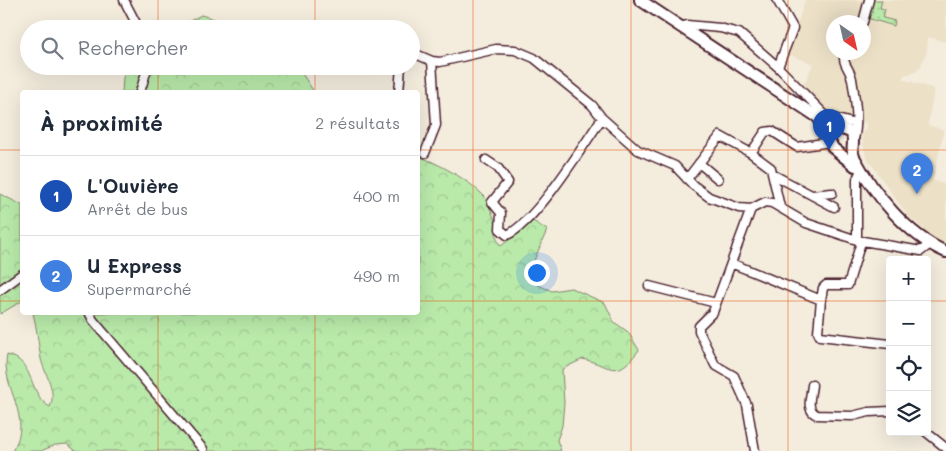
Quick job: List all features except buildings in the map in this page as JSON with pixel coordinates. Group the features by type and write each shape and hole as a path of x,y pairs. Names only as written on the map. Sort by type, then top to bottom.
{"main road":[{"path":"640,0 816,116 848,127"},
{"path":"816,116 830,139 833,148 839,151 861,174 893,220 923,246 946,257"},
{"path":"830,139 834,130 848,127"},
{"path":"848,127 855,157 890,210 923,246 946,252"},
{"path":"839,151 846,151 852,143"}],"street":[{"path":"124,0 134,20"},
{"path":"777,0 793,28 778,67"},
{"path":"865,15 869,0"},
{"path":"680,27 687,25 720,28 739,33 778,67 826,116 848,127 852,78 844,60"},
{"path":"420,56 432,61 454,60 506,48 524,53 592,105 602,118 638,150 676,166 709,197 739,208 751,208 765,202 780,207 806,223 859,241 923,246"},
{"path":"426,153 436,125 432,61"},
{"path":"141,90 145,75"},
{"path":"399,90 400,75"},
{"path":"486,160 498,168 508,182 492,202 502,213 500,229 507,235 547,197 602,118"},
{"path":"751,153 765,132 769,130 797,147 830,139"},
{"path":"687,178 720,136 751,153 771,168 780,207"},
{"path":"699,163 718,179"},
{"path":"861,174 857,179 859,241 848,285 826,285 823,288 818,332 820,336 886,344"},
{"path":"774,175 834,207"},
{"path":"812,195 832,193"},
{"path":"751,208 716,303 709,318 699,326 699,333 715,364 734,376 748,405 755,451"},
{"path":"731,263 821,300"},
{"path":"0,290 20,275"},
{"path":"649,286 716,303"},
{"path":"90,315 92,320 203,449"},
{"path":"812,385 810,408 812,413 817,415 852,416 869,412 886,411"},
{"path":"931,436 946,448"}],"shaded area":[{"path":"805,0 946,0 946,42 928,37 927,51 921,66 916,72 904,75 903,79 934,89 928,125 944,130 933,180 946,185 946,247 923,232 924,229 908,216 869,161 865,153 861,133 865,132 866,123 861,122 860,117 848,120 843,114 834,115 802,89 813,64 788,54"}],"green space":[{"path":"872,0 882,0 880,8 885,9 883,18 895,21 894,26 871,19 871,15 868,15"},
{"path":"201,15 218,20 192,20"},
{"path":"124,75 303,75 313,90 122,90"},
{"path":"420,157 453,173 484,196 494,218 496,235 501,246 533,221 547,230 533,263 536,284 552,291 571,288 605,303 614,322 628,332 639,350 625,365 619,368 608,368 583,359 562,369 564,403 562,426 557,440 561,451 76,451 67,444 55,445 41,451 12,451 18,439 20,427 19,415 8,379 7,355 16,358 27,370 43,402 50,407 52,401 50,383 41,359 34,315 420,315"},
{"path":"0,194 20,204 20,302 0,314"}],"place":[{"name":"L'Ouvière","path":"829,150"},
{"name":"U Express","path":"917,194"}]}
